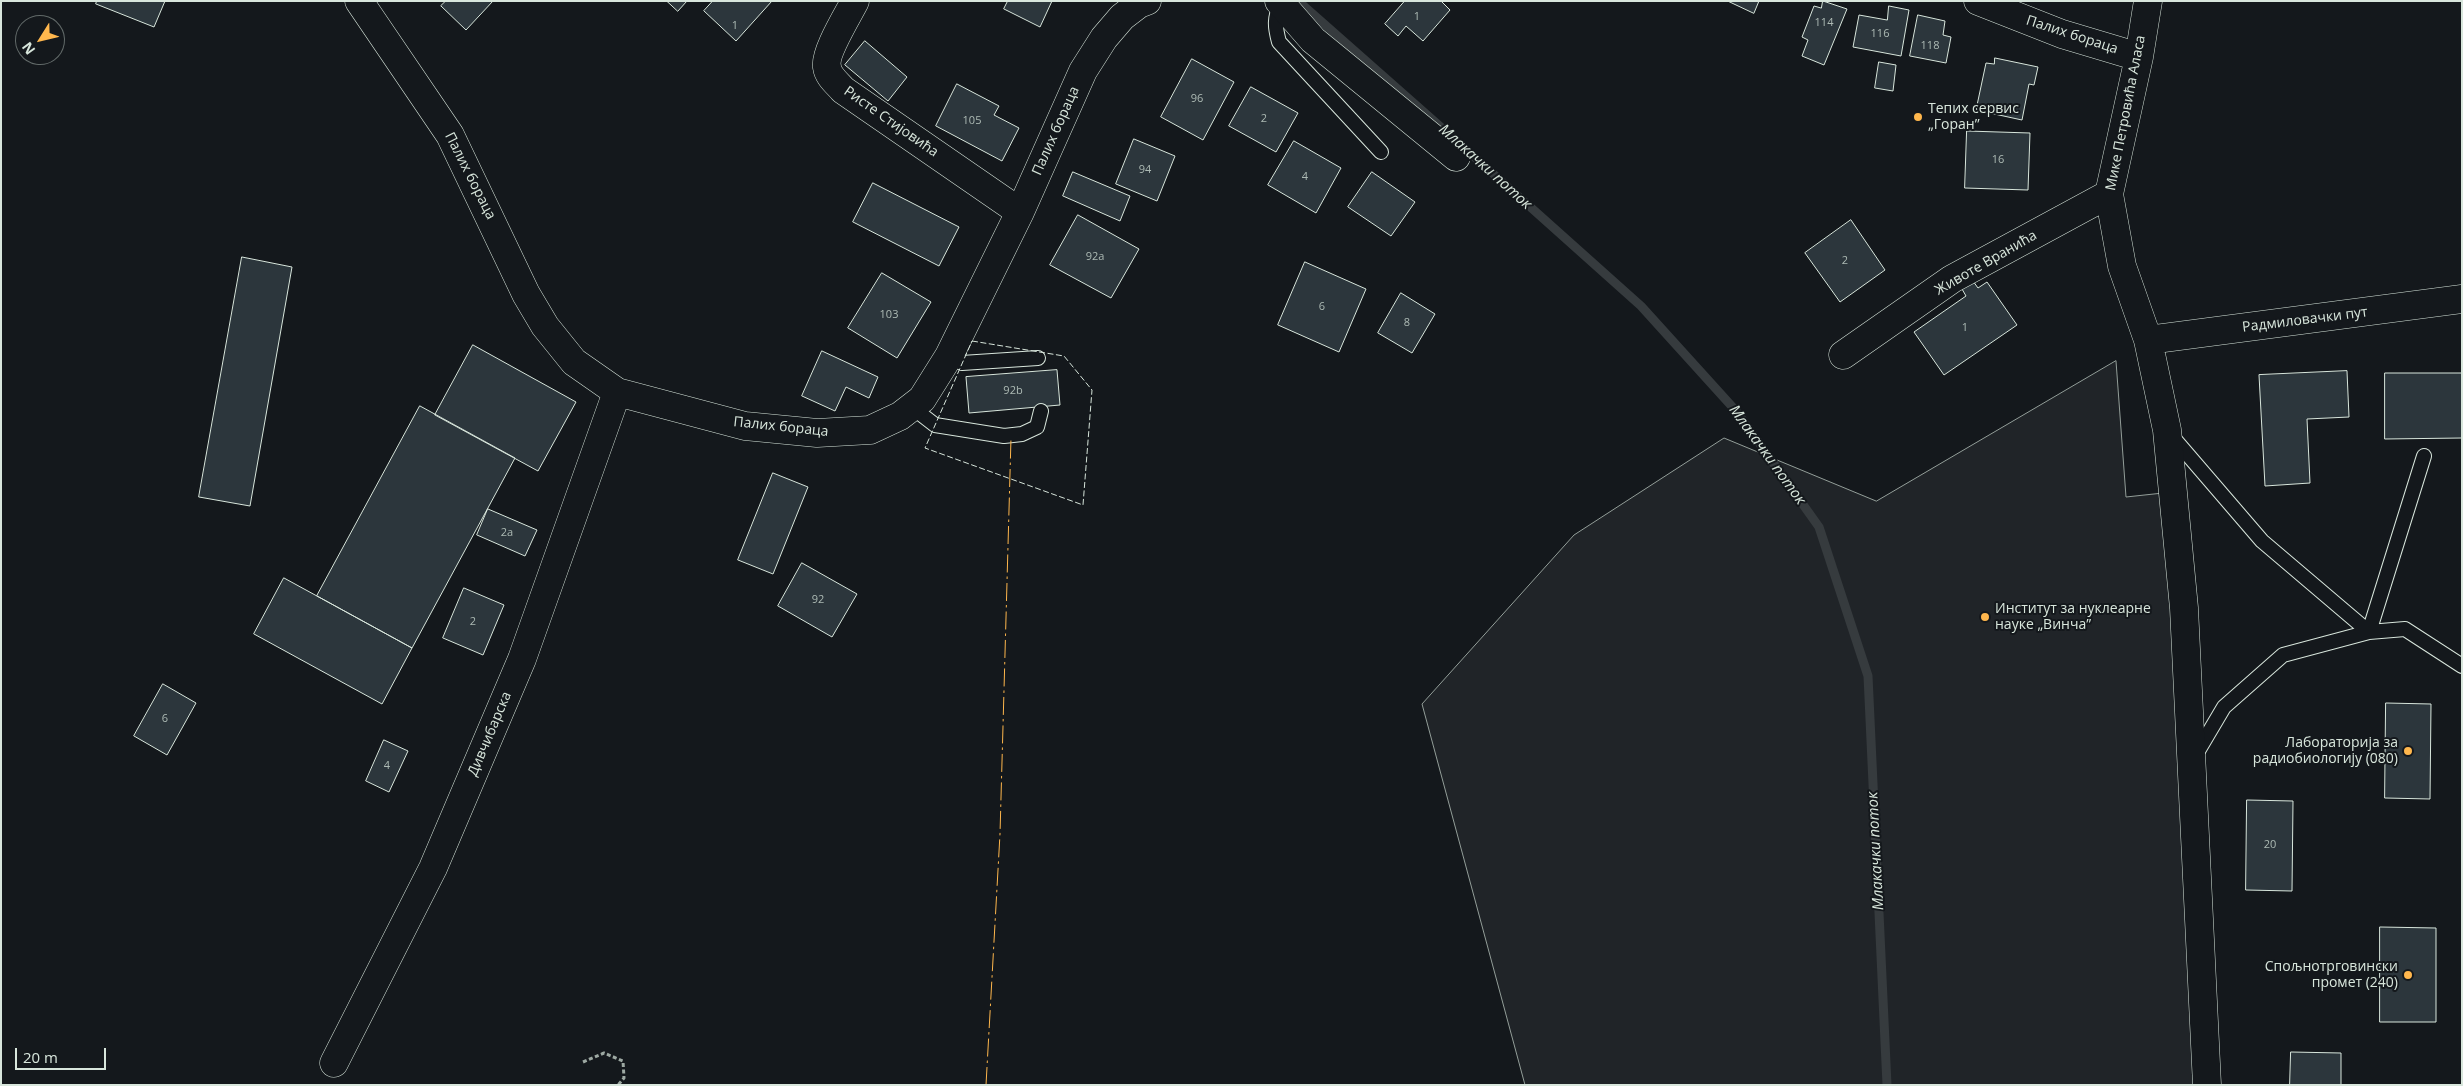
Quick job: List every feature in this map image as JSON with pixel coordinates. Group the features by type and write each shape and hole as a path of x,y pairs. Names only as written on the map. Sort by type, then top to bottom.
{"street":[{"name":"Палих бораца","path":"359,1 450,135 526,294 546,326 574,362 617,392 745,426 817,432 870,430 913,408 922,398 949,356 1020,212 1083,71 1104,38 1122,17 1147,1"},
{"name":"Ристе Стијовића","path":"854,1 829,53 826,66 830,76 843,90 1020,212"},
{"name":"Палих бораца","path":"1978,1 2062,34 2139,57"},
{"name":"Мике Петровића Аласа","path":"2148,1 2139,57 2109,194 2122,266 2148,340 2167,430 2184,608 2207,1085"},
{"path":"1280,3 1313,40 1456,157"},
{"name":"Животе Вранића","path":"1843,355 1952,279 2109,194"},
{"name":"Радмиловачки пут","path":"2148,340 2462,299"},
{"name":"Дивчибарска","path":"334,1063 433,868 522,659 617,392"}],"lane":[{"path":"1280,3 1275,16 1275,29 1280,42 1366,139 1381,152"},
{"path":"949,356 962,363 1038,358"},
{"path":"913,408 935,425 1004,436 1022,434 1037,427 1041,411"},
{"path":"2167,430 2262,541 2369,632"},
{"path":"2369,632 2424,456"},
{"path":"2192,760 2224,707 2283,655 2369,632 2405,629 2462,666"}],"path":[{"path":"583,1062 604,1053 623,1061 624,1078 618,1085"}],"shaded area":[{"name":"Институт за нуклеарне науке „Винча”","path":"2116,361 2126,497 2163,493 2174,610 2197,1085 1525,1085 1422,704 1574,535 1724,438 1876,501"}],"building":[{"path":"97,1 165,1 154,27 96,4"},
{"path":"446,1 493,1 466,30 441,6"},
{"path":"667,1 687,1 678,11"},
{"path":"713,1 772,1 736,41 704,11"},
{"path":"1008,1 1052,1 1040,27 1004,9"},
{"path":"1405,1 1441,1 1450,10 1423,41 1406,26 1398,36 1385,24"},
{"path":"1728,1 1759,1 1754,13"},
{"path":"1823,1 1847,9 1824,65 1802,56 1808,40 1802,37 1814,6 1821,8"},
{"path":"1889,6 1909,10 1901,56 1853,47 1859,15 1887,20"},
{"path":"1918,15 1945,21 1943,35 1951,37 1946,63 1910,56"},
{"path":"865,41 907,77 888,101 845,65"},
{"path":"1995,58 2038,67 2034,85 2029,84 2022,120 1976,110 1986,63 1994,64"},
{"path":"1192,59 1234,82 1203,140 1161,117"},
{"path":"1879,62 1896,65 1893,91 1875,88"},
{"path":"957,84 999,106 994,115 1019,128 1002,161 936,126"},
{"path":"1251,87 1298,113 1276,152 1229,126"},
{"path":"1967,131 2030,133 2028,190 1965,188"},
{"path":"1134,139 1175,156 1157,201 1116,184"},
{"path":"1294,141 1341,168 1316,213 1268,185"},
{"path":"1073,172 1130,196 1120,221 1063,196"},
{"path":"1372,172 1415,202 1391,236 1348,207"},
{"path":"873,183 959,227 939,266 853,222"},
{"path":"1078,215 1139,249 1111,298 1050,265"},
{"path":"1851,220 1885,270 1840,302 1805,253"},
{"path":"242,257 292,267 250,506 199,497"},
{"path":"1305,262 1366,289 1339,352 1278,325"},
{"path":"882,273 931,302 897,358 848,328"},
{"path":"1973,281 1978,288 1987,282 2017,325 1944,375 1914,332 1966,296 1962,289"},
{"path":"1401,293 1435,314 1412,353 1378,333"},
{"path":"473,345 576,402 538,471 435,415"},
{"path":"822,351 878,377 869,398 846,387 835,411 802,396"},
{"path":"1057,370 1060,405 969,413 966,377"},
{"path":"2347,371 2349,417 2307,419 2310,483 2265,486 2259,375"},
{"path":"2385,373 2462,373 2462,438 2385,439"},
{"path":"420,406 515,458 412,648 317,596"},
{"path":"773,473 808,487 773,574 738,560"},
{"path":"488,509 537,530 525,556 477,535"},
{"path":"802,563 857,594 832,637 778,606"},
{"path":"284,578 412,648 382,704 254,634"},
{"path":"464,588 504,605 483,655 443,638"},
{"path":"163,684 196,703 167,755 134,736"},
{"name":"Лабораторија за радиобиологију (080)","path":"2386,703 2431,704 2430,799 2385,798"},
{"path":"384,740 408,751 389,792 366,781"},
{"path":"2247,800 2293,801 2292,891 2246,890"},
{"name":"Спољнотрговински промет (240)","path":"2380,927 2436,928 2436,1022 2380,1022"},
{"path":"2291,1052 2341,1053 2341,1085 2290,1085"}],"waterway":[{"name":"Млакачки поток","path":"1298,1 1451,136"},
{"name":"Млакачки поток","path":"1461,145 1641,306 1737,412 1819,527 1868,676 1887,1085"}],"fence":[{"path":"972,341 1064,356 1092,390 1083,505 925,448 972,341"}],"power":[{"path":"986,1085 1000,834 1011,438"}],"place":[{"name":"Тепих сервис „Горан”","path":"1918,117"},
{"name":"Институт за нуклеарне науке „Винча”","path":"1985,617"},
{"name":"Лабораторија за радиобиологију (080)","path":"2408,751"},
{"name":"Спољнотрговински промет (240)","path":"2408,975"}]}
